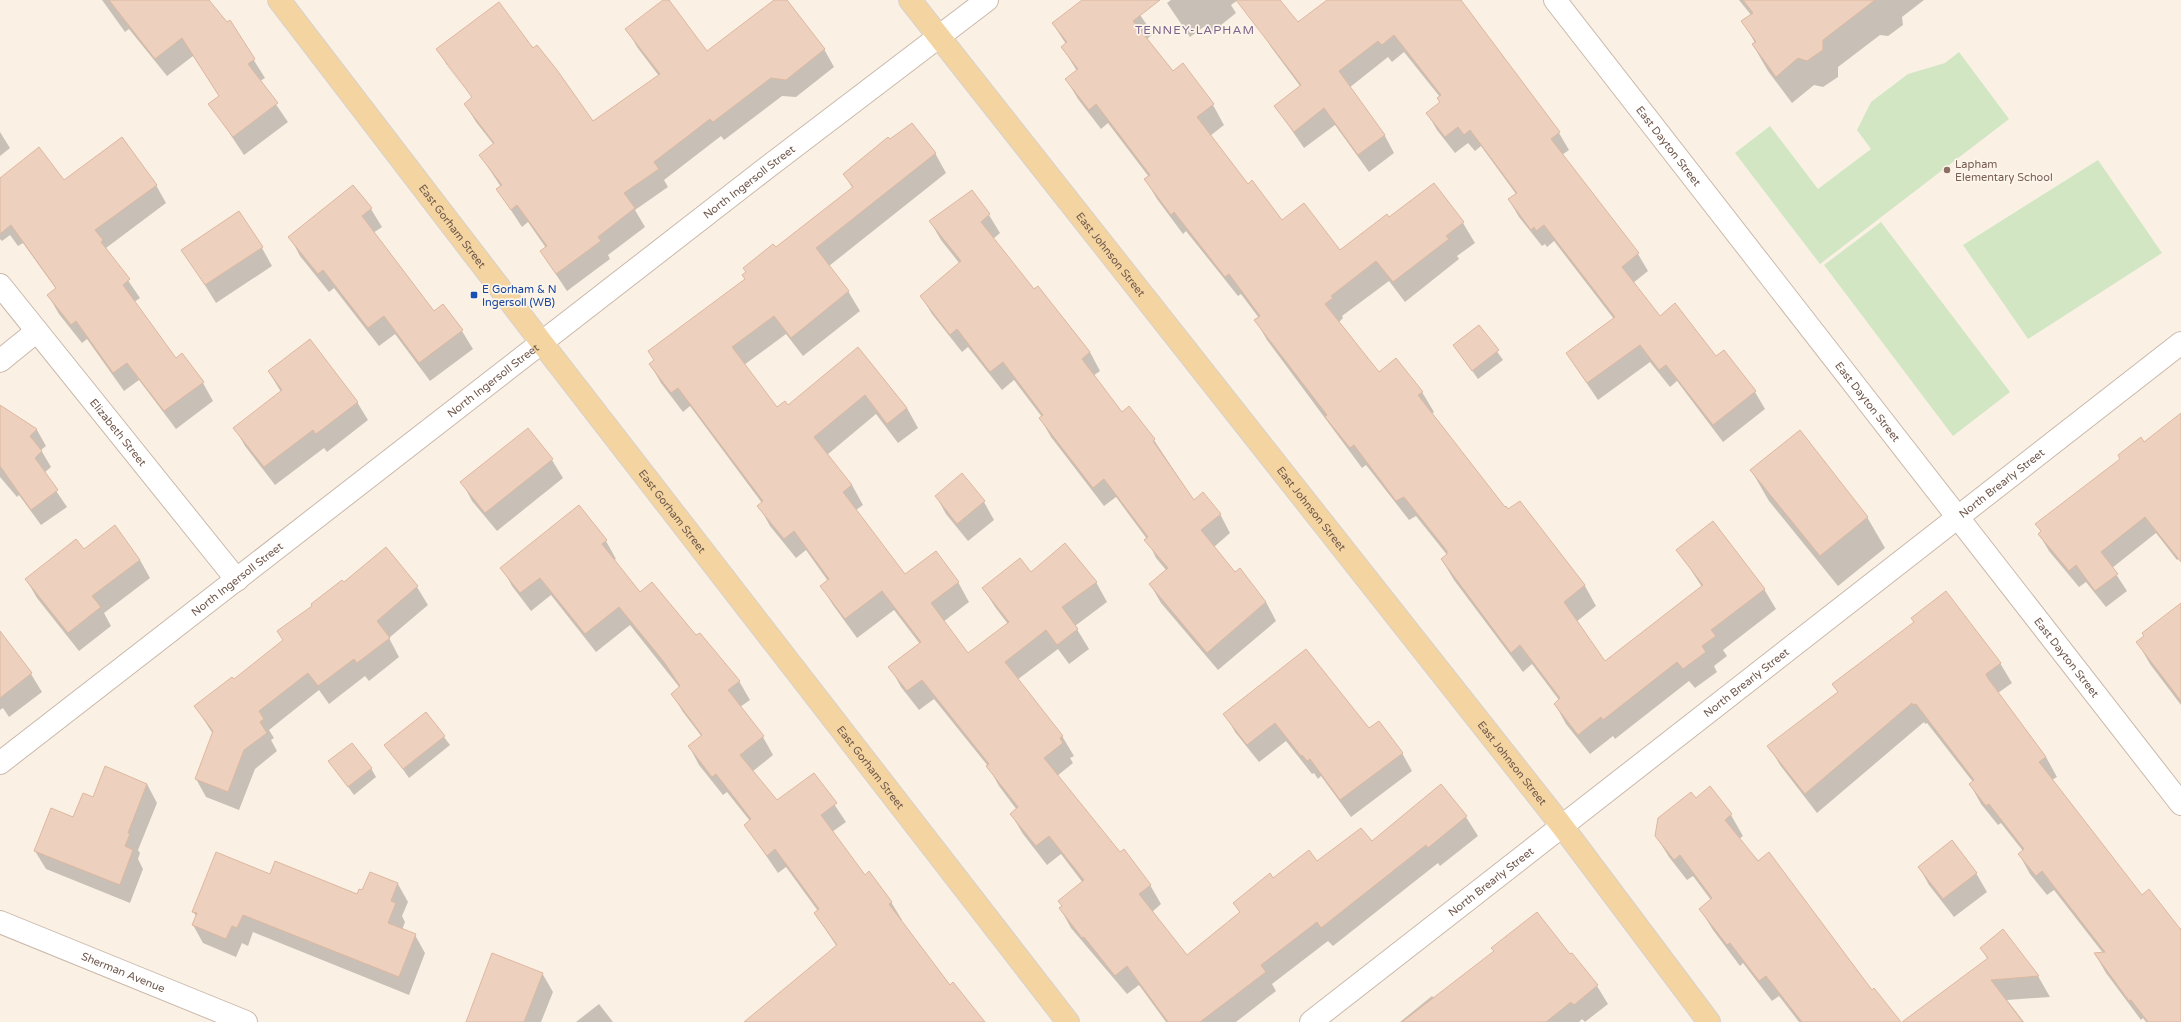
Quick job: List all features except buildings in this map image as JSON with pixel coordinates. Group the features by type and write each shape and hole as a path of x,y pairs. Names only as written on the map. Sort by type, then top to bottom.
{"main road":[{"name":"East Gorham Street","path":"279,0 542,343 1068,1022"},
{"name":"East Johnson Street","path":"910,0 938,38 1562,826 1709,1022"}],"street":[{"name":"North Ingersoll Street","path":"0,762 237,580 769,166 987,0"},
{"name":"East Dayton Street","path":"1555,0 1959,516 2181,804"},
{"name":"Elizabeth Street","path":"0,285 237,580"},
{"path":"0,361 37,331"},
{"name":"North Brearly Street","path":"1312,1022 2181,343"},
{"name":"Sherman Avenue","path":"0,922 246,1022"}],"green space":[{"path":"1959,52 2009,119 1820,264 1735,153 1770,126 1818,189 1871,149 1857,130 1871,102 1908,74 1945,63"},
{"path":"2098,160 2162,253 2028,339 1963,245"},
{"path":"1881,222 2010,392 1953,436 1824,265"}],"place":[{"name":"Lapham Elementary School","path":"1947,170"},
{"name":"E Gorham & N Ingersoll (WB)","path":"474,295"}],"district":[{"name":"TENNEY-LAPHAM","path":"1195,30"}]}
